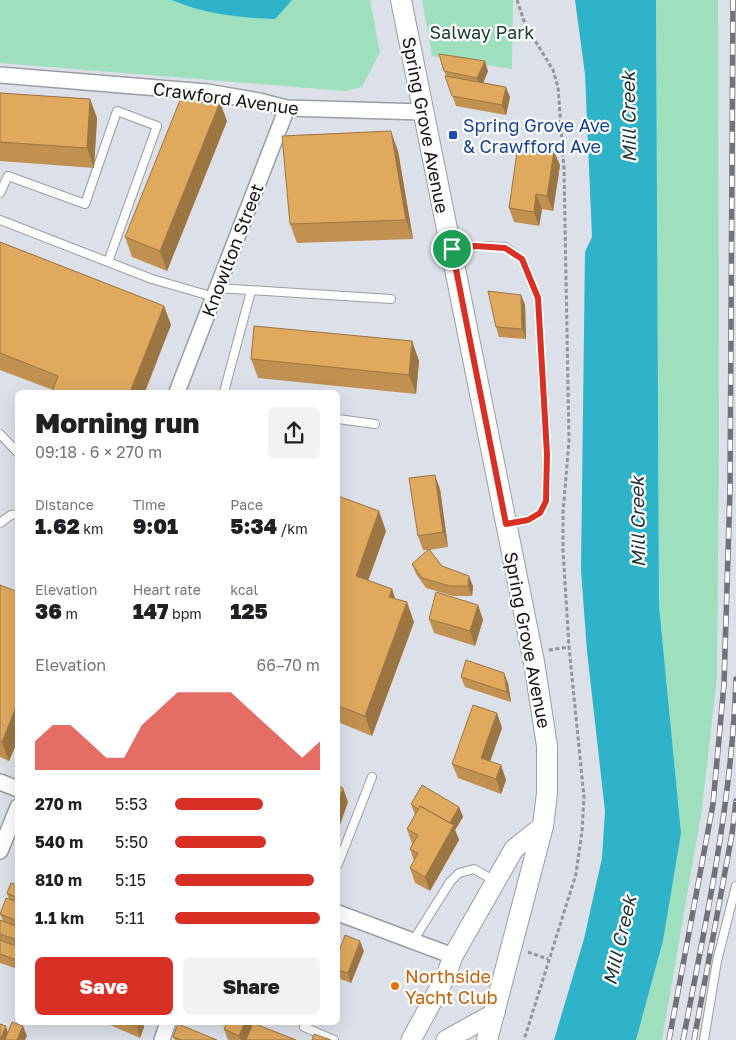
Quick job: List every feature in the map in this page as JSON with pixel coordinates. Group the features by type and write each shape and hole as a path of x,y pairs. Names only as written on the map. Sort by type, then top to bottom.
{"main road":[{"name":"Spring Grove Avenue","path":"401,0 452,249 545,726 548,769 543,826 488,1040"}],"street":[{"name":"Crawford Avenue","path":"0,75 207,92 259,100 287,108 423,112"},
{"name":"Knowlton Street","path":"179,390 287,108"},
{"path":"0,782 15,788"},
{"path":"0,851 15,814"},
{"path":"411,1040 446,976 453,956 514,849 543,826"},
{"path":"340,913 453,956"},
{"path":"446,1040 495,1013"},
{"path":"162,1040 167,1025"}],"lane":[{"path":"0,193 8,176 85,204 117,111 157,126 108,262"},
{"path":"0,220 152,279 216,293 251,291 391,299"},
{"path":"452,249 475,246 505,248 522,259 538,298 547,454 546,501 540,513 528,520 506,524"},
{"path":"225,390 251,291"},
{"path":"340,419 375,424"},
{"path":"0,434 15,450"},
{"path":"0,523 10,515 15,514"},
{"path":"340,859 372,777"},
{"path":"413,941 450,882 459,873 474,869 495,881"},
{"path":"704,1040 717,962 736,886"},
{"path":"304,1026 334,1040"}],"path":[{"path":"517,0 525,24 536,39 556,78 564,169 569,440 563,513 563,550 569,647 584,797 582,831 576,874 524,1040"},
{"path":"512,947 548,959"}],"green space":[{"path":"0,0 370,0 380,52 362,87 345,91 0,63"},
{"name":"Salway Park","path":"422,0 513,0 512,69 432,56"},
{"path":"656,0 718,0 719,441 717,676 702,809 662,1040 636,1040 663,941 681,833 659,605"}],"water":[{"path":"172,0 292,0 275,19 222,14 197,9"},
{"name":"Mill Creek","path":"575,0 656,0 659,605 681,833 663,941 636,1040 554,1040 584,939 602,858 605,811 587,651 581,570 585,252 592,237 585,74"}],"building":[{"path":"439,54 485,61 477,78 444,71"},
{"path":"445,76 506,87 502,105 452,96"},
{"path":"185,88 220,102 160,251 125,237"},
{"path":"0,93 90,99 87,148 0,142"},
{"path":"391,131 406,220 290,224 282,136"},
{"path":"518,145 554,151 547,196 536,194 534,212 509,208"},
{"path":"0,242 164,306 131,390 53,390 58,376 0,353"},
{"path":"488,291 521,295 522,329 496,327"},
{"path":"254,326 412,341 409,375 251,359"},
{"path":"435,475 443,532 418,536 409,478"},
{"path":"340,497 379,511 356,576 392,589 389,597 407,602 365,716 340,707"},
{"path":"429,549 442,566 469,576 468,586 450,586 422,578 412,564"},
{"path":"0,585 15,591 15,710 2,742 0,741"},
{"path":"436,592 478,605 470,631 429,619"},
{"path":"466,660 504,673 507,692 461,677"},
{"path":"473,705 497,713 481,758 501,765 496,779 452,764"},
{"path":"422,785 459,807 450,823 420,806 418,809 411,804"},
{"path":"420,806 454,825 425,877 410,868 418,853 410,849 418,835 407,829"},
{"path":"11,883 15,884 15,897 7,893"},
{"path":"6,898 15,901 15,920 0,914"},
{"path":"0,920 15,926 15,939 0,934"},
{"path":"345,935 360,941 348,973 340,971 340,949"},
{"path":"0,940 15,946 15,959 0,954"},
{"path":"12,1022 15,1025 23,1026 17,1040 5,1040"},
{"path":"0,1024 6,1026 0,1040"},
{"path":"178,1025 180,1025 217,1040 182,1040 173,1037"},
{"path":"226,1025 244,1025 239,1036 224,1029"},
{"path":"252,1025 258,1025 296,1040 246,1040"},
{"path":"314,1034 331,1040 312,1040"}],"railway":[{"path":"669,1040 713,804 724,684 730,489 733,0"},
{"path":"683,1040 724,816 734,725 736,679"},
{"path":"694,1040 732,834 736,801"}],"place":[{"name":"Spring Grove Ave & Crawfford Ave","path":"453,135"},
{"name":"Northside Yacht Club","path":"395,986"}],"route":[{"path":"475,246 505,248 522,259 538,298 548,488 546,501 540,513 528,520 506,524 452,249 475,246"}]}
